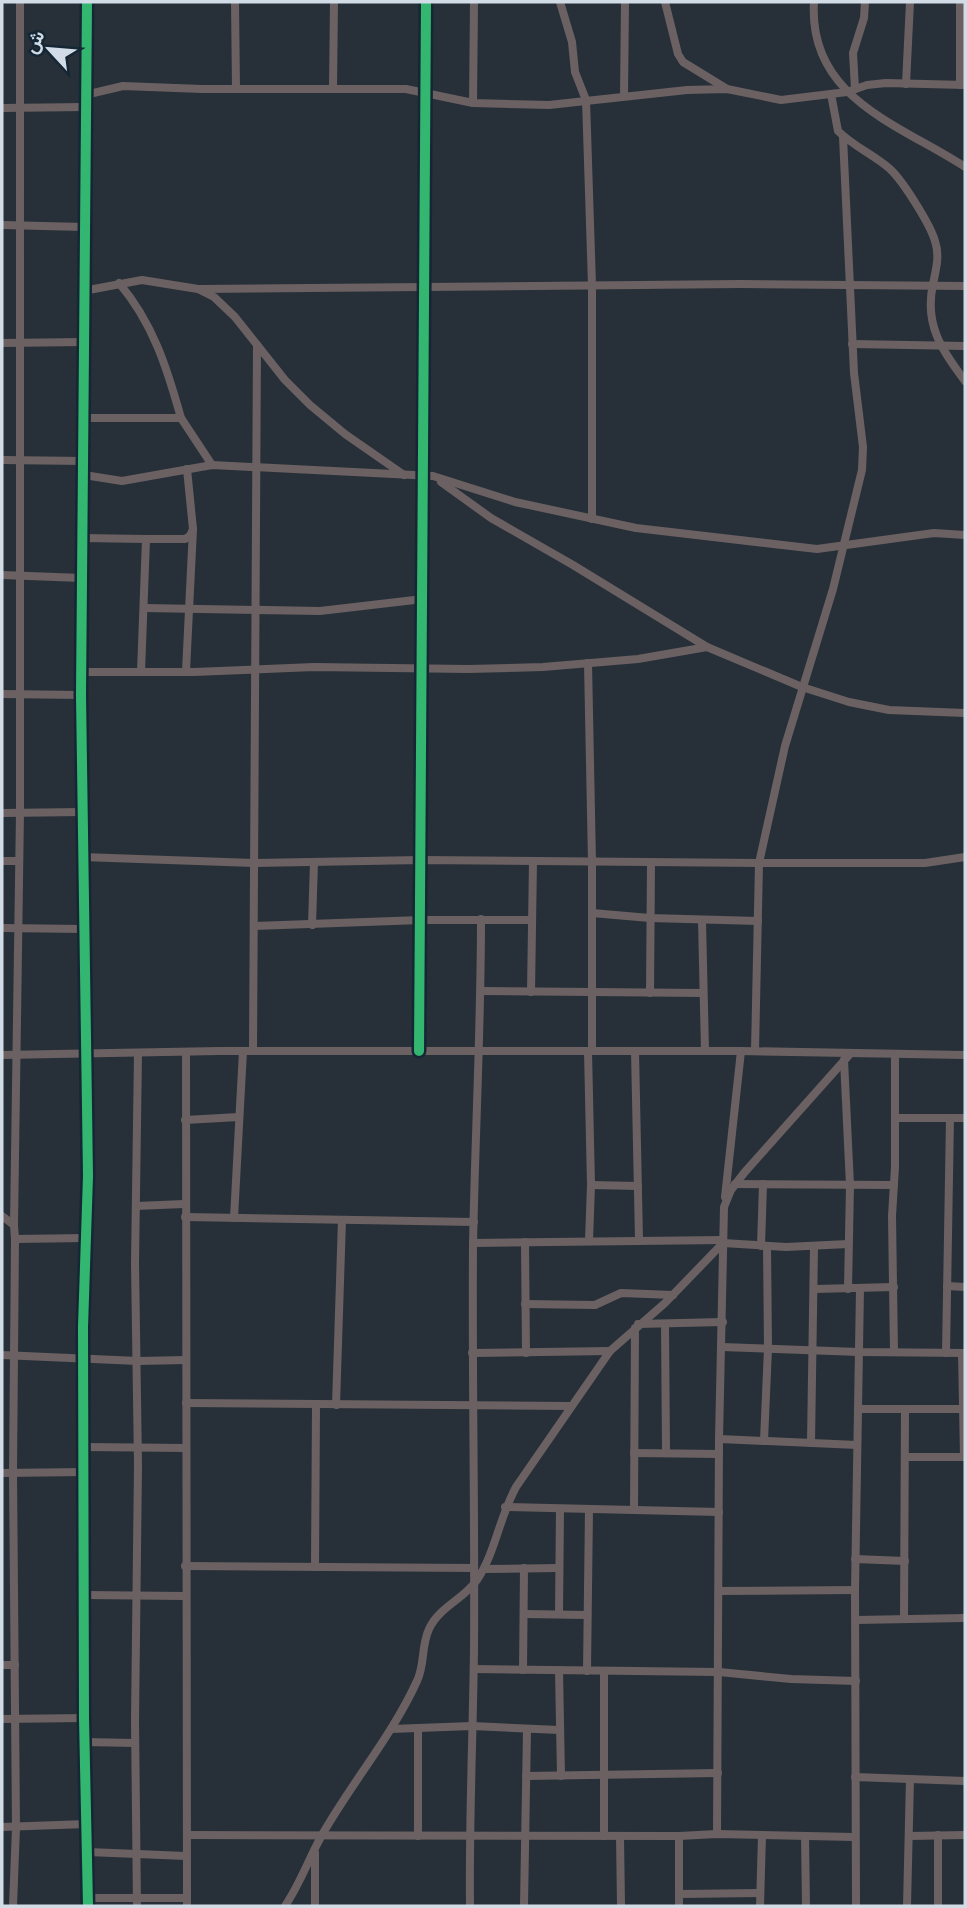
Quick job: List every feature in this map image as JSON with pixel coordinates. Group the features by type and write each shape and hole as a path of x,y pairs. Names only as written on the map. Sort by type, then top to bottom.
{"street":[{"path":"13,1906 16,1828 14,1225 20,812 20,2"},
{"path":"87,2 81,695 88,1176 83,1359 84,1718 88,1902 187,1902 184,1204 186,1052"},
{"path":"235,2 236,89"},
{"path":"333,88 334,2"},
{"path":"419,1051 426,2"},
{"path":"473,103 474,2"},
{"path":"560,2 572,42 575,72 586,100 592,285 592,519"},
{"path":"624,96 625,2"},
{"path":"665,2 678,54 683,62 727,89"},
{"path":"814,2 815,36 821,53 851,90 878,118 965,167"},
{"path":"851,90 853,53 864,18 865,2"},
{"path":"906,84 910,2"},
{"path":"85,95 124,86 406,89 473,103 549,105 687,90 727,89 770,99 831,94 886,83 963,85 960,2"},
{"path":"831,94 838,131 889,168 923,218 935,241 938,256 933,285 932,326 941,346 965,381"},
{"path":"2,108 85,107"},
{"path":"755,1051 759,863 785,746 833,589 862,470 863,447 852,344 843,137"},
{"path":"2,225 85,226"},
{"path":"83,291 142,281 198,289 592,285 965,286"},
{"path":"119,283 149,326 167,365 181,418 212,465"},
{"path":"198,289 214,297 234,317 285,380 310,405 345,434 405,475"},
{"path":"2,343 83,342"},
{"path":"852,344 965,346"},
{"path":"253,1051 257,345"},
{"path":"83,418 181,418"},
{"path":"2,460 84,461"},
{"path":"83,475 122,481 212,465 433,476 515,502 636,528 817,549 934,533 965,535"},
{"path":"186,671 193,529 187,469"},
{"path":"433,476 491,518 707,646 802,687 849,702 889,710 965,713"},
{"path":"83,538 185,539 193,529"},
{"path":"141,672 146,539"},
{"path":"2,575 82,578"},
{"path":"144,608 320,611 423,599"},
{"path":"81,672 256,668 543,667 638,659 707,646"},
{"path":"588,663 592,862 589,1241"},
{"path":"2,694 81,695"},
{"path":"2,813 82,812"},
{"path":"82,857 254,863 421,860 925,863 965,857"},
{"path":"2,861 19,861"},
{"path":"531,992 533,861"},
{"path":"312,925 314,862"},
{"path":"650,993 651,863"},
{"path":"592,914 758,921"},
{"path":"470,1906 469,1836 474,1669 473,1243 481,919"},
{"path":"254,926 421,920 530,920"},
{"path":"702,920 705,1051"},
{"path":"2,928 83,929"},
{"path":"481,991 704,993"},
{"path":"234,1218 243,1051"},
{"path":"2,1055 243,1051 755,1051 847,1057 895,1054 965,1055"},
{"path":"635,1051 639,1240"},
{"path":"717,1834 719,1439 724,1207 741,1051"},
{"path":"137,1902 135,1743 138,1053"},
{"path":"894,1352 895,1054"},
{"path":"724,1207 735,1184 847,1057"},
{"path":"847,1057 848,1289"},
{"path":"185,1120 239,1117"},
{"path":"895,1118 965,1118"},
{"path":"946,1353 950,1118"},
{"path":"735,1184 894,1185"},
{"path":"590,1185 638,1185"},
{"path":"763,1185 768,1348 764,1441"},
{"path":"136,1206 184,1204"},
{"path":"2,1216 14,1225"},
{"path":"185,1217 474,1222"},
{"path":"336,1405 342,1220"},
{"path":"15,1239 86,1238"},
{"path":"473,1243 639,1240 723,1241 764,1246 814,1247 848,1244"},
{"path":"285,1906 321,1836 391,1730 419,1677 424,1644 433,1620 474,1583 484,1569 505,1507 570,1406 610,1351 673,1295 723,1241"},
{"path":"525,1242 526,1353"},
{"path":"811,1443 814,1247"},
{"path":"947,1286 965,1287"},
{"path":"814,1289 894,1287"},
{"path":"856,1906 855,1590 860,1289"},
{"path":"525,1304 596,1305 621,1293 673,1295"},
{"path":"636,1326 723,1322"},
{"path":"665,1324 666,1453"},
{"path":"634,1510 636,1326"},
{"path":"722,1347 964,1353 965,1457 906,1457"},
{"path":"472,1353 610,1351"},
{"path":"2,1354 138,1361 186,1360"},
{"path":"186,1403 570,1406"},
{"path":"314,1567 316,1405"},
{"path":"858,1409 963,1409"},
{"path":"904,1619 905,1409"},
{"path":"719,1439 857,1445"},
{"path":"84,1447 186,1448"},
{"path":"634,1453 719,1454"},
{"path":"2,1473 84,1472"},
{"path":"505,1507 719,1512"},
{"path":"559,1614 560,1508"},
{"path":"587,1671 589,1508"},
{"path":"2,1529 13,1528"},
{"path":"856,1559 905,1561"},
{"path":"185,1566 474,1568"},
{"path":"484,1569 558,1568"},
{"path":"523,1670 524,1569"},
{"path":"719,1591 855,1590"},
{"path":"84,1595 185,1596"},
{"path":"525,1614 587,1615"},
{"path":"856,1620 965,1618"},
{"path":"2,1665 15,1665"},
{"path":"474,1669 719,1672 792,1679 856,1681"},
{"path":"559,1670 561,1776"},
{"path":"604,1671 604,1836"},
{"path":"2,1719 84,1718"},
{"path":"391,1730 472,1726 559,1730"},
{"path":"418,1728 418,1836"},
{"path":"524,1906 527,1730"},
{"path":"85,1742 135,1743"},
{"path":"526,1776 718,1773"},
{"path":"855,1777 965,1781"},
{"path":"907,1906 910,1779"},
{"path":"2,1828 86,1824"},
{"path":"187,1835 717,1834 854,1837"},
{"path":"760,1906 762,1835"},
{"path":"938,1835 938,1906"},
{"path":"909,1836 965,1835"},
{"path":"620,1836 621,1906"},
{"path":"679,1836 679,1906"},
{"path":"805,1836 806,1906"},
{"path":"315,1849 315,1906"},
{"path":"88,1852 186,1856"},
{"path":"679,1894 760,1893"},
{"path":"727,1895 727,1906"}],"cycle path":[{"path":"87,2 81,695 88,1176 83,1327 84,1718 88,1906"},
{"path":"419,1051 426,2"}]}
